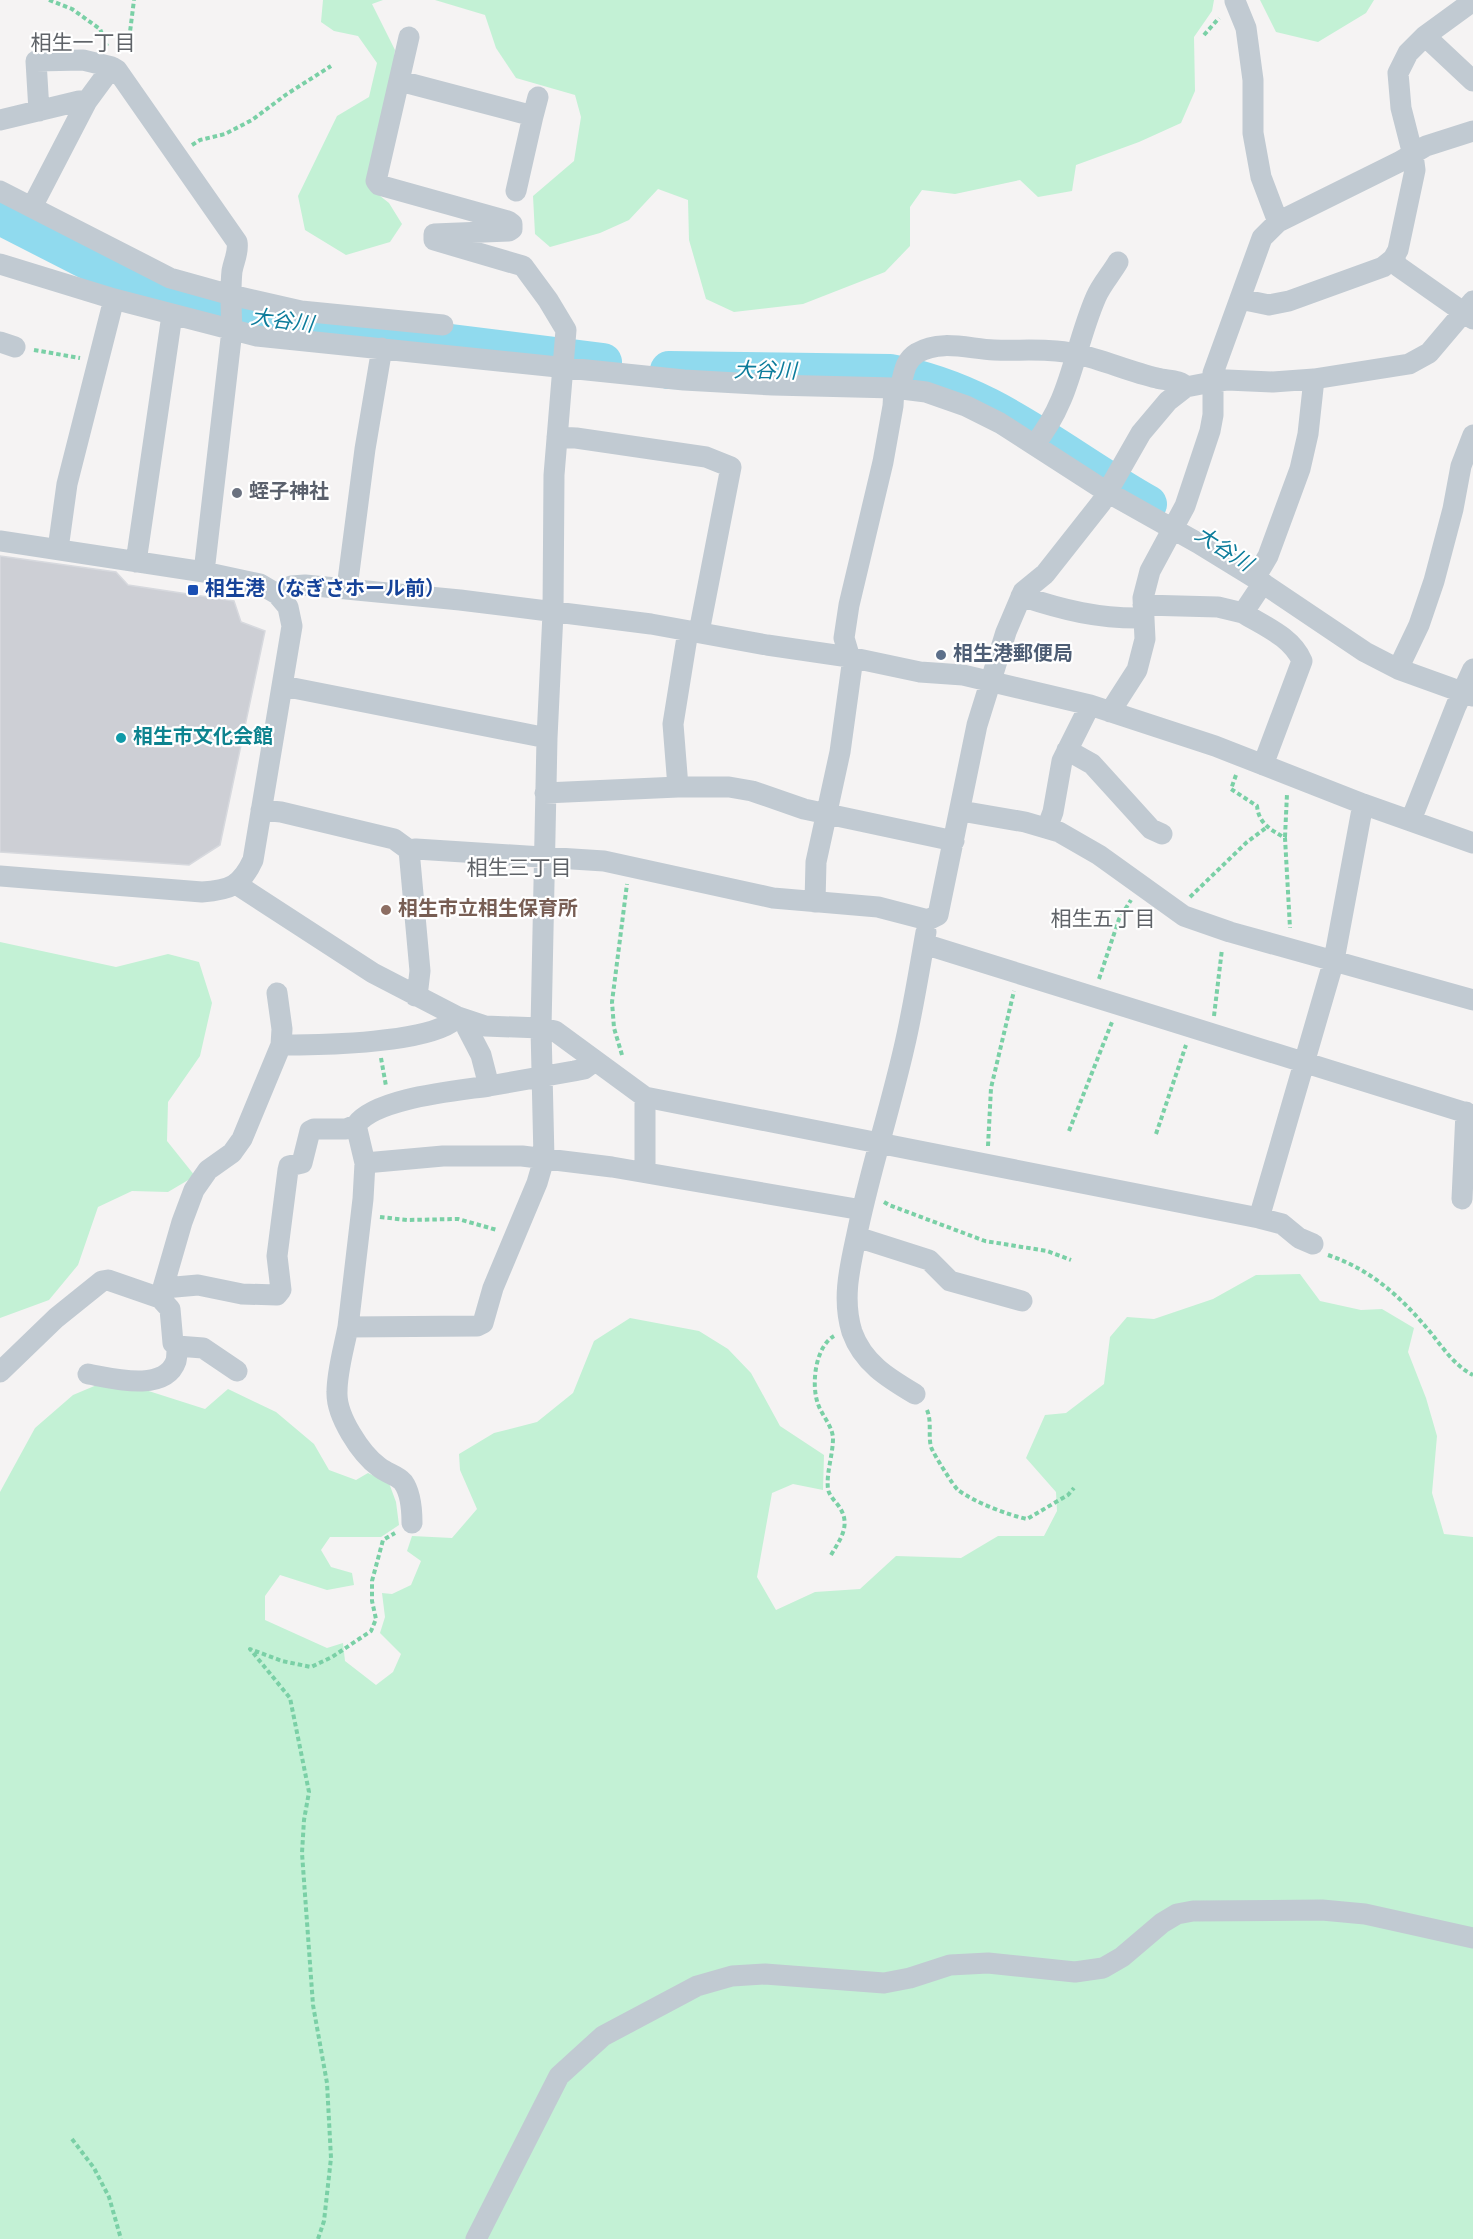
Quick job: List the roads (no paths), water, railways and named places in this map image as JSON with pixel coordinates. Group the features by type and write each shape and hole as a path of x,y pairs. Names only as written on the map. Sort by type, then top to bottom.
{"street":[{"path":"1235,1 1246,28 1253,80 1253,133 1259,166 1278,222"},
{"path":"1240,299 1269,305 1289,301 1383,267 1393,259 1398,250 1414,171 1413,155 1401,108 1398,73 1408,53 1425,36 1473,1"},
{"path":"1425,36 1473,81"},
{"path":"348,1328 477,1326 483,1323 493,1288 537,1183 544,1159 541,1028 545,793 553,613 554,475 566,330 523,266 434,240 434,234 509,231 512,225 508,221 379,185 376,181 409,37"},
{"path":"39,111 36,61 83,60 117,70 237,242 231,298 232,327 204,572"},
{"path":"32,207 87,101 112,67"},
{"path":"400,81 535,107 516,191"},
{"path":"0,120 87,101"},
{"path":"1047,828 1055,801 1062,761 1067,750 1100,709 1137,669 1145,639 1143,598 1150,571 1177,519 1210,431 1213,415 1213,373 1262,238 1278,222 1413,155 1426,146 1473,131"},
{"path":"0,191 170,278 231,298 301,311 443,325"},
{"path":"408,850 604,861 773,898 878,907 928,920 938,915 977,724 989,682 1023,592 1045,574 1109,489 1141,433 1168,401 1186,387 1227,380 1273,382 1314,379 1409,364 1429,353 1470,310 1399,267 1393,259"},
{"path":"1041,437 1062,402 1096,296 1118,262"},
{"path":"0,264 114,299 172,315 232,327 257,336 773,386 900,380 966,406 1000,423 1041,437 1109,489 1177,519 1365,652 1402,661 1468,694"},
{"path":"58,549 67,484 114,299"},
{"path":"136,561 172,315"},
{"path":"815,902 816,862 825,812 840,752 852,665 844,638 849,604 900,380 919,352 936,345 994,350 1046,349 1077,354 1156,378 1182,383 1186,387"},
{"path":"347,588 365,449 382,348"},
{"path":"1243,614 1268,556 1300,469 1308,434 1314,379"},
{"path":"1402,661 1434,581 1454,508 1461,466 1473,435"},
{"path":"557,437 706,457 731,467 673,723 678,787"},
{"path":"0,541 204,572 260,584 277,594 288,607 291,617 291,641 253,860 246,875 236,884 226,889 202,892 0,876"},
{"path":"277,594 291,586 347,588 693,631 849,657 920,672 963,675 1023,688 1100,709 1242,757 1363,804 1473,843"},
{"path":"1021,596 1065,610 1096,615 1218,607 1243,614 1287,640 1302,661 1263,765"},
{"path":"1411,820 1468,694 1473,669"},
{"path":"283,686 547,738"},
{"path":"1067,750 1092,764 1151,829 1162,834"},
{"path":"545,793 729,787 752,791 804,809 954,841"},
{"path":"1259,1218 1334,960 1363,804"},
{"path":"261,810 281,812 394,839 408,850 411,858 420,971 415,996"},
{"path":"961,811 1025,822 1059,832 1099,855 1184,916 1291,950 1473,1000"},
{"path":"236,884 373,973 463,1020 485,1026 541,1028 555,1031 645,1097 1259,1218 1282,1224 1299,1238 1313,1244"},
{"path":"915,1394 896,1383 861,1352 851,1330 846,1296 867,1188 904,1048 928,920"},
{"path":"924,944 1470,1114 1462,1199"},
{"path":"237,1371 203,1348 177,1346 173,1343 170,1309 162,1293 182,1222 194,1190 208,1170 232,1154 242,1139 280,1046 282,1029 277,993"},
{"path":"280,1046 320,1046 413,1036 463,1020"},
{"path":"463,1020 481,1055 489,1086"},
{"path":"0,1372 56,1318 102,1281 108,1280 162,1293 198,1285 242,1294 277,1295 281,1290 277,1256 288,1170 289,1166 302,1163 310,1131 346,1129 356,1125 361,1118 410,1098 584,1069 596,1060"},
{"path":"645,1097 645,1172"},
{"path":"356,1125 365,1163 362,1214 348,1328 337,1393 342,1414 366,1456 380,1468 401,1480 405,1486 412,1508 412,1523"},
{"path":"365,1163 443,1156 522,1156 645,1172 862,1210"},
{"path":"857,1237 929,1260 950,1281 1022,1302"},
{"path":"88,1374 136,1383 154,1379 168,1372 176,1361 177,1346"},
{"path":"476,2239 558,2076 603,2036 697,1986 732,1976 765,1974 884,1983 910,1978 950,1965 988,1963 1075,1972 1103,1968 1122,1957 1162,1923 1177,1914 1193,1911 1322,1910 1365,1914 1473,1938"}],"waterway":[{"name":"大谷川","path":"0,216 112,273 241,317 603,362"},
{"name":"大谷川","path":"669,370 890,373 927,382 993,409 1148,504"}],"place":[{"name":"蛭子神社","path":"237,493"},
{"name":"相生港（なぎさホール前）","path":"193,590"},
{"name":"相生港郵便局","path":"941,655"},
{"name":"相生市文化会館","path":"121,738"},
{"name":"相生市立相生保育所","path":"386,910"}],"district":[{"name":"相生一丁目","path":"83,44"},
{"name":"相生三丁目","path":"519,869"},
{"name":"相生五丁目","path":"1103,920"}]}
